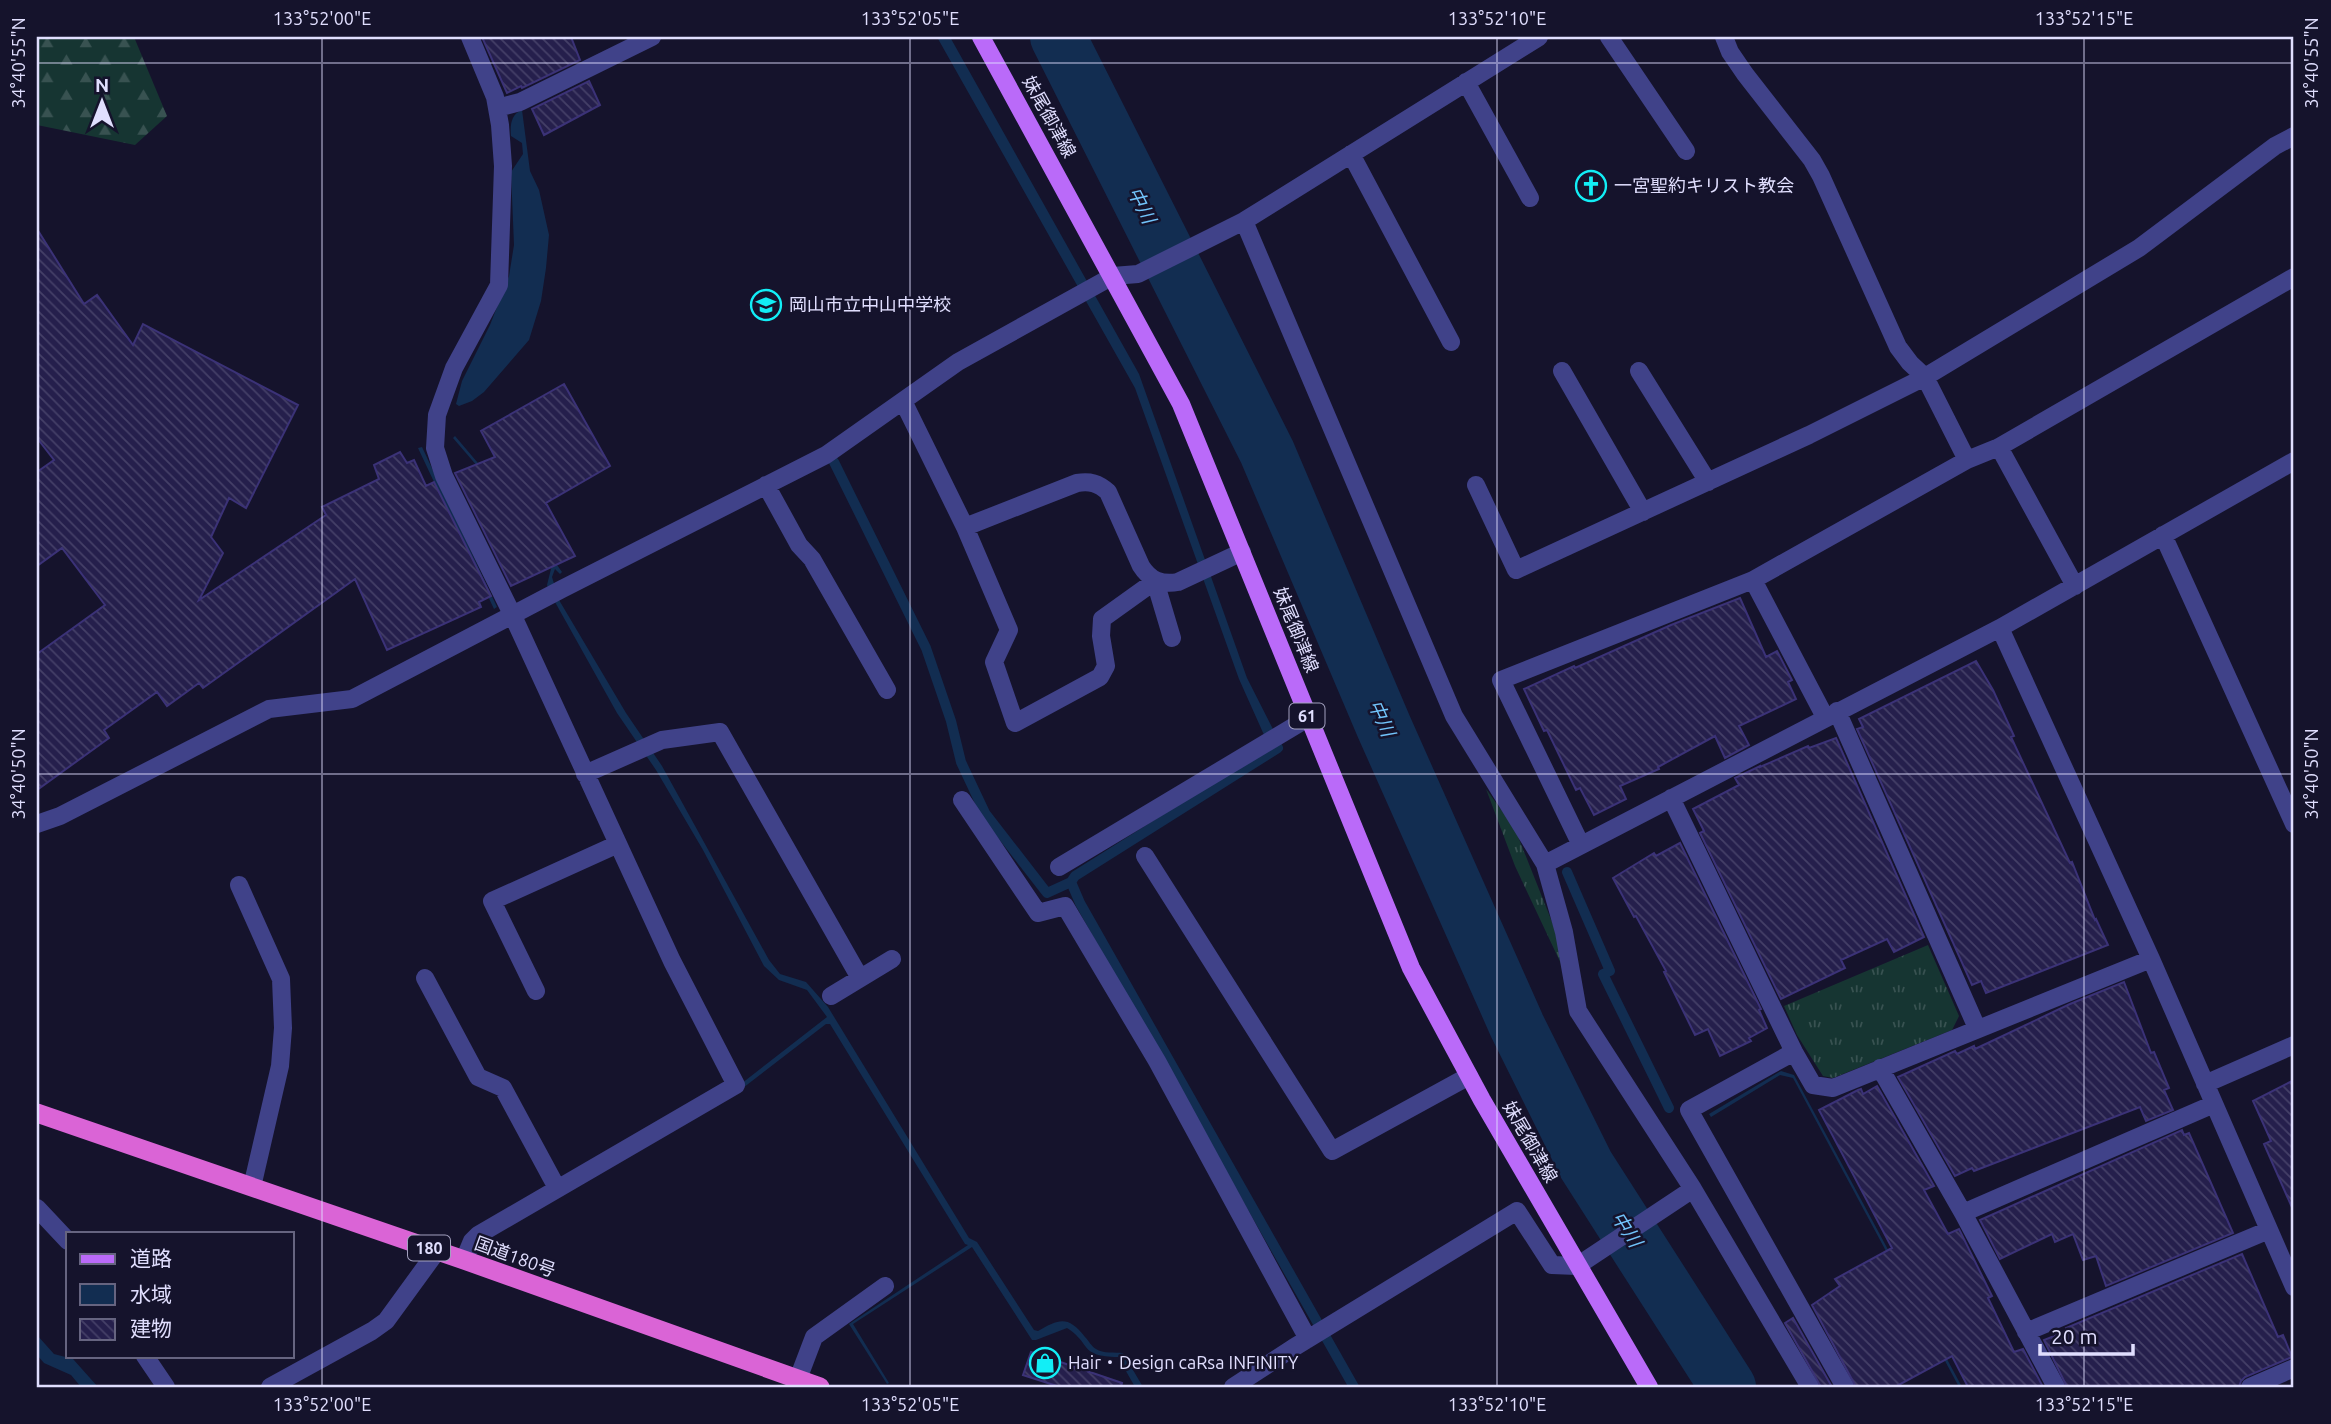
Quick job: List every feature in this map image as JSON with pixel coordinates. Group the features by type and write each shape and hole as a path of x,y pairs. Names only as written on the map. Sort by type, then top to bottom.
{"highway":[{"name":"国道180号","path":"37,1113 464,1260 820,1387"}],"main road":[{"name":"妹尾御津線","path":"981,37 1181,404 1411,968 1469,1076 1583,1261 1649,1387"}],"street":[{"path":"464,1260 472,1241 478,1235 736,1085 672,961 513,616 444,476 435,448 437,415 454,368 499,285 503,166 497,107 470,37"},
{"path":"497,107 520,102 652,37"},
{"path":"37,824 60,816 270,709 352,699 826,455 958,362 1113,276 1138,274 1244,221 1539,37"},
{"path":"1609,37 1686,150"},
{"path":"1724,37 1730,52 1745,74 1812,160 1898,346 1910,363 1925,377 1967,460"},
{"path":"1466,82 1530,198"},
{"path":"1476,485 1516,570 1809,435 1925,377 2139,248 2275,146 2294,136"},
{"path":"1351,154 1451,342"},
{"path":"1244,221 1454,716 1545,864 1564,932 1578,1011 1810,1387"},
{"path":"1581,845 1501,680 1754,580 1967,460 1999,447 2294,277"},
{"path":"1562,371 1643,512"},
{"path":"1639,371 1708,482"},
{"path":"903,401 965,527 1009,630 993,662 1015,723 1100,677 1106,666 1101,636 1102,619 1156,580"},
{"path":"1999,447 2075,586"},
{"path":"1545,864 2000,628 2294,461"},
{"path":"965,527 1088,481 1100,485 1108,492 1141,566 1147,575 1156,580 1167,584 1178,582 1242,552"},
{"path":"766,485 887,690"},
{"path":"2163,536 2294,824"},
{"path":"1156,580 1172,638"},
{"path":"1754,580 1831,714 1977,1028"},
{"path":"2000,628 2151,959 2294,1287"},
{"path":"1059,867 1308,718"},
{"path":"585,774 662,740 720,732 860,978"},
{"path":"1671,798 1794,1052 1813,1085 1833,1088 2151,959"},
{"path":"962,800 1038,913 1065,906 1317,1334"},
{"path":"536,991 492,901 618,844"},
{"path":"1145,856 1332,1151 1469,1076"},
{"path":"239,885 281,979 281,1066 252,1187"},
{"path":"831,996 892,959"},
{"path":"425,978 478,1077 503,1088 558,1188"},
{"path":"2205,1084 2294,1045"},
{"path":"1794,1052 1689,1110 1845,1387"},
{"path":"1880,1068 1963,1213 2056,1387"},
{"path":"1963,1213 2214,1104"},
{"path":"1233,1387 1517,1211 1552,1265 1583,1261 1689,1192"},
{"path":"37,1208 66,1239"},
{"path":"2026,1332 2269,1230"},
{"path":"270,1387 386,1321 437,1251"},
{"path":"798,1379 814,1337 885,1286"},
{"path":"146,1358 166,1387"},
{"path":"2250,1387 2294,1368"}],"green space":[{"path":"37,37 134,37 167,116 135,145 37,125"},
{"path":"1486,789 1515,829 1558,937 1563,968 1515,866"},
{"path":"1928,945 1959,1016 1952,1030 1833,1078 1823,1076 1797,1035 1784,1006"}],"water":[{"path":"937,37 950,37 1139,374 1247,678 1283,749 1273,755 1239,679 1135,388"},
{"path":"522,110 530,171 539,190 549,235 541,301 529,340 484,392 459,406 456,404 462,381 490,325 509,276 514,245 511,172 523,154 522,143 511,136 511,128 513,117"},
{"path":"455,436 517,509 562,572 560,574 555,569 552,577 559,600 626,713 662,766 769,960 780,974 806,982 828,1007 969,1238 977,1242 1034,1330 1038,1331 1058,1322 1068,1322 1099,1351 1123,1353 1143,1387 1135,1387 1118,1357 1091,1352 1067,1328 1032,1340 972,1247 853,1324 889,1383 887,1384 849,1324 968,1245 830,1024 826,1024 739,1091 737,1087 827,1017 807,990 779,980 764,966 703,850 656,770 617,713 555,602 547,585 552,565 514,509 453,438"},
{"path":"422,447 497,607 494,609 418,448"},
{"path":"1781,1071 1794,1075 1962,1387 1959,1387 1793,1078 1780,1075 1711,1117 1709,1114"},
{"path":"37,1335 54,1354 73,1359 98,1387 81,1387 71,1375 44,1363 37,1355"}],"building":[{"path":"482,37 571,37 580,60 507,93"},
{"path":"589,81 600,105 544,135 532,109"},
{"path":"37,229 84,304 97,295 133,345 143,324 298,405 246,508 229,498 211,537 223,553 199,600 326,515 322,507 379,479 374,465 400,452 407,463 414,460 426,486 434,482 491,596 479,602 481,607 387,650 355,579 203,688 199,683 167,706 157,692 104,730 109,738 37,790 37,654 105,605 62,548 37,566 37,472 54,460 37,438"},
{"path":"564,384 610,466 546,503 575,556 511,586 455,473 495,457 481,431"},
{"path":"1740,598 1766,657 1777,651 1792,680 1788,682 1796,699 1739,726 1749,745 1725,758 1715,736 1658,767 1659,769 1620,786 1626,799 1594,815 1580,788 1576,790 1524,689"},
{"path":"1976,661 1993,690 2014,736 2011,737 2070,863 2072,862 2108,945 1986,993 1981,981 1972,985 1857,729 1863,727 1859,719"},
{"path":"1836,738 1924,937 1894,952 1887,939 1841,960 1845,968 1781,999 1700,833 1704,831 1693,809 1739,785 1735,778 1808,746 1809,748"},
{"path":"1680,843 1761,1009 1759,1010 1767,1028 1749,1038 1751,1041 1720,1056 1708,1029 1695,1035 1664,972 1666,971 1613,878 1654,853 1656,856"},
{"path":"2124,982 2151,1053 2154,1052 2169,1088 2164,1090 2173,1110 2146,1121 2140,1107 1955,1176 1898,1077 1955,1051 1957,1054 1974,1046 1975,1049"},
{"path":"2294,1080 2294,1212 2264,1144 2271,1141 2253,1101"},
{"path":"1877,1086 1934,1186 1924,1190 1948,1234 1959,1229 1992,1296 1988,1298 2014,1352 2023,1349 2043,1387 1968,1387 1952,1356 1895,1387 1856,1387 1812,1305 1840,1286 1835,1279 1892,1248 1819,1110 1858,1090 1861,1089 1863,1094"},
{"path":"2182,1130 2184,1135 2189,1133 2233,1233 2106,1286 2096,1256 2083,1260 2073,1234 2055,1242 2052,1234 2000,1259 1980,1220"},
{"path":"2242,1254 2278,1337 2283,1335 2292,1357 2245,1377 2239,1387 2067,1387 2044,1340 2067,1331 2066,1328"},
{"path":"1793,1318 1832,1387 1821,1387 1785,1323"},
{"name":"Hair・Design caRsa INFINITY","path":"1031,1352 1122,1383 1121,1387 1060,1387 1023,1375"}],"waterway":[{"name":"中川","path":"1058,37 1267,452 1384,727 1517,1026 1586,1165 1728,1387"},
{"path":"834,462 926,648 951,721 961,762 985,813 1047,893 1071,882"},
{"path":"1276,744 1278,748 1075,876 1071,882 1080,903 1354,1387"},
{"path":"1567,872 1610,971 1603,974 1669,1108"}],"place":[{"name":"一宮聖約キリスト教会","path":"1591,186"},
{"name":"岡山市立中山中学校","path":"766,305"},
{"name":"Hair・Design caRsa INFINITY","path":"1045,1363"}]}
